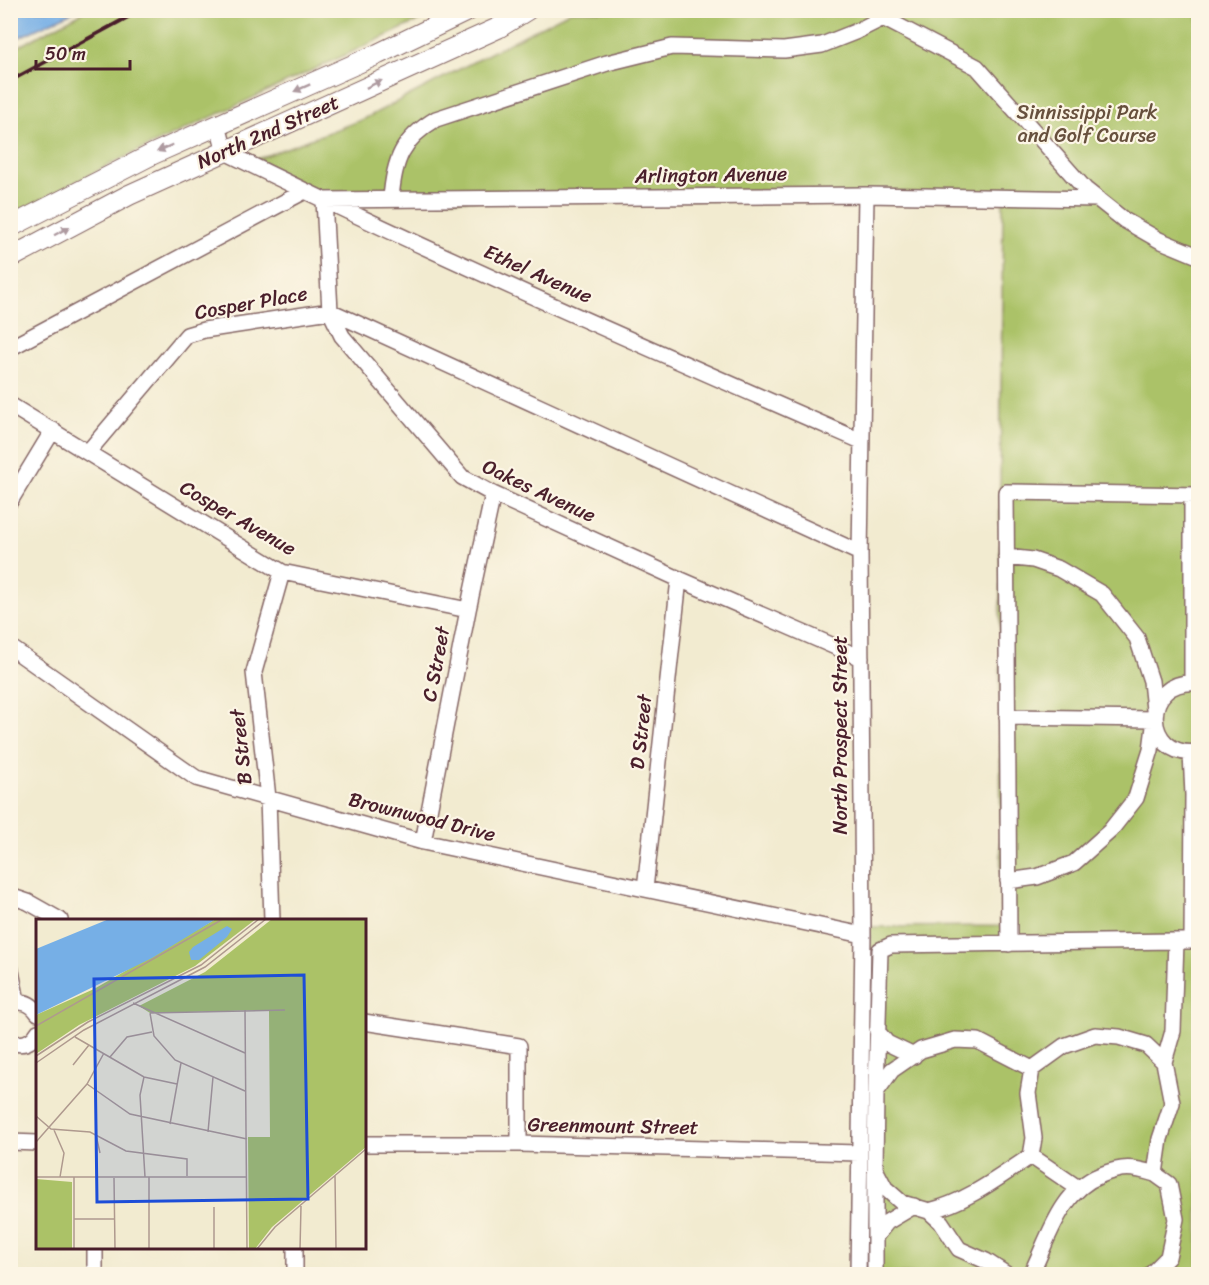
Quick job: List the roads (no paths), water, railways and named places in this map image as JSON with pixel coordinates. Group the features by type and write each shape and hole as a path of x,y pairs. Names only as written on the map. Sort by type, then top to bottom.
{"main road":[{"name":"North 2nd Street","path":"10,227 153,154 378,54 469,10"},
{"name":"North 2nd Street","path":"10,258 129,195 498,28 527,10"}],"street":[{"path":"391,199 393,178 408,140 436,119 607,63 672,47 794,49 822,45 855,32 883,13 977,67 1085,189 1121,218 1159,240 1198,256"},
{"path":"218,125 225,152"},
{"name":"Ethel Avenue","path":"225,152 324,200 861,441"},
{"path":"10,348 305,191"},
{"name":"Arlington Avenue","path":"324,200 866,195 1098,200"},
{"name":"North Prospect Street","path":"858,1275 863,935 860,553 866,195"},
{"name":"Oakes Avenue","path":"324,200 330,311 342,336 462,477 493,494 679,579 861,657"},
{"path":"330,311 860,553"},
{"name":"Cosper Place","path":"88,452 187,335 204,330 330,311"},
{"name":"Cosper Avenue","path":"10,405 282,572 468,610"},
{"path":"10,501 52,430"},
{"path":"1008,881 1037,877 1074,863 1110,831 1136,798 1151,750 1159,701 1166,691 1175,685 1195,682 1195,495 1006,492 1008,881 1009,944"},
{"name":"C Street","path":"423,842 493,494"},
{"path":"1006,557 1033,560 1059,569 1102,594 1137,638 1151,681 1157,731 1168,745 1182,752 1195,753 1189,941 1173,1031 1164,1062 1172,1103 1160,1139 1155,1174"},
{"name":"B Street","path":"272,919 268,798 254,672 282,572"},
{"name":"D Street","path":"645,889 679,579"},
{"name":"Brownwood Drive","path":"10,647 196,778 423,842 863,935"},
{"path":"1007,717 1155,719"},
{"path":"10,896 28,902 57,919"},
{"path":"875,1275 876,1092 880,950 891,945 1189,941"},
{"path":"10,966 14,1002 31,1005 36,1011"},
{"path":"366,1022 519,1046 519,1144"},
{"path":"877,1031 887,1043 914,1056"},
{"path":"10,1042 23,1044 30,1041 36,1034"},
{"path":"875,1170 885,1188 902,1203 922,1208 942,1208 994,1182 1031,1156 1034,1138 1028,1093 1032,1069 1064,1046 1095,1035 1119,1036 1146,1046 1164,1062"},
{"path":"876,1092 892,1070 921,1050 955,1040 978,1041 1032,1069"},
{"path":"10,1142 36,1143"},
{"name":"Greenmount Street","path":"366,1144 519,1144 860,1153"},
{"path":"1031,1156 1078,1188"},
{"path":"1031,1275 1052,1227 1078,1188 1093,1178 1121,1167 1140,1169 1155,1174 1169,1184 1176,1219 1168,1257 1151,1275"},
{"path":"876,1237 888,1222 922,1208"},
{"path":"922,1208 941,1222 959,1249 986,1261 1006,1275"},
{"path":"95,1249 95,1275"},
{"path":"295,1249 295,1275"}],"water":[{"path":"11,10 75,10 75,11 11,41"}],"railway":[{"path":"10,81 141,10"}],"park label":[{"name":"Sinnissippi Park and Golf Course","path":"1087,124"}]}
